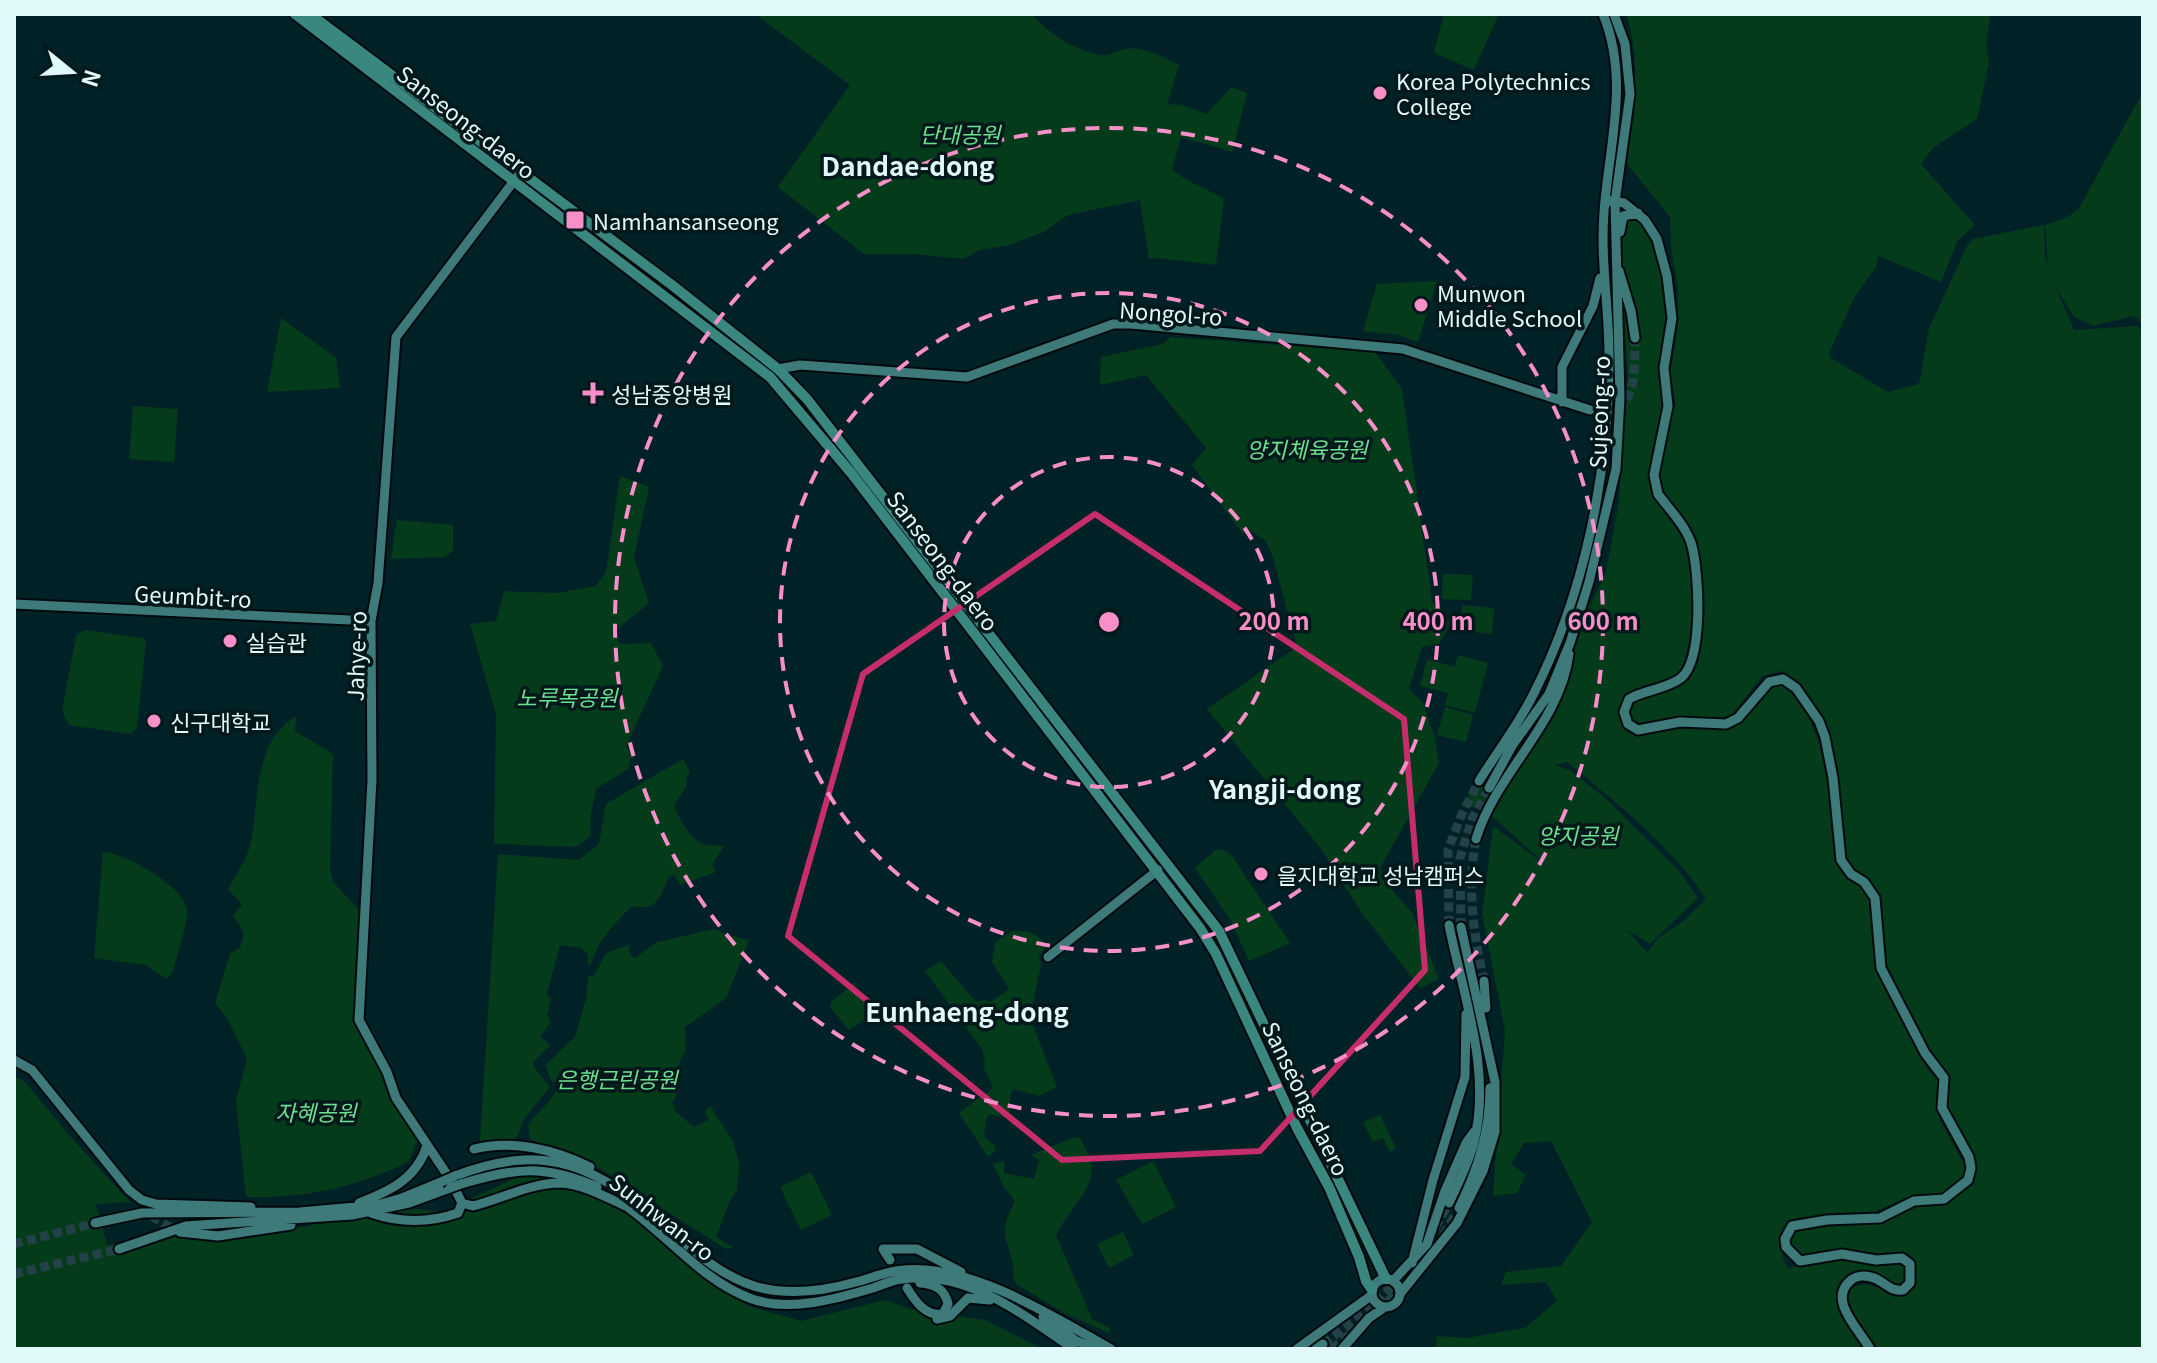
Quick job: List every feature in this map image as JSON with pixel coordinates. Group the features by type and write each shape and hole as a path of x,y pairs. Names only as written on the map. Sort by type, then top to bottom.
{"main road":[{"name":"Sanseong-daero","path":"295,14 770,377 789,396 1158,870 1216,954 1297,1128 1329,1187 1372,1292"},
{"name":"Sanseong-daero","path":"310,14 521,171 778,369 841,441 1206,911 1219,931 1389,1280"},
{"name":"Sujeong-ro","path":"1479,781 1532,698 1547,666 1591,527 1602,473 1608,418 1609,359 1603,261 1618,103 1617,70 1603,14"},
{"name":"Sujeong-ro","path":"1489,788 1512,746 1549,694 1571,639 1596,556 1616,469 1620,398 1616,250 1610,206 1621,163 1630,79 1625,44 1614,14"},
{"path":"1621,163 1624,195 1651,228 1661,248 1672,318 1664,368 1668,406 1654,475 1655,485 1692,545 1698,609 1698,629 1687,671 1675,681 1629,699 1624,712 1628,724 1638,730 1680,722 1726,724 1738,718 1769,682 1783,679 1796,688 1819,721 1825,737 1833,778 1841,860 1851,874 1864,882 1875,898 1881,968 1925,1053 1944,1078 1942,1108 1971,1162 1968,1180 1944,1199 1914,1201 1880,1218 1827,1220 1792,1226 1788,1231 1786,1247 1800,1261 1847,1254 1876,1260 1902,1258 1910,1264 1910,1283 1903,1290 1892,1290 1866,1276 1850,1281 1844,1289 1844,1309 1870,1349"},
{"name":"Jahye-ro","path":"462,1203 396,1098 387,1072 359,1020 372,780 371,621 379,572 396,337 521,171"},
{"path":"1610,206 1624,203 1638,213"},
{"path":"1616,250 1623,216 1638,213"},
{"path":"1562,402 1562,367 1593,306 1603,261"},
{"path":"1616,263 1625,286 1635,338"},
{"name":"Nongol-ro","path":"778,369 800,365 967,377 1113,324 1131,324 1403,349 1590,410"},
{"name":"Geumbit-ro","path":"14,604 371,621"},
{"path":"1476,839 1494,795 1548,711 1561,684 1568,665 1571,639"},
{"path":"1048,957 1158,870"},
{"path":"1449,925 1467,993 1477,1059 1477,1128 1454,1206 1484,1148 1489,1125 1490,1061"},
{"path":"1342,1349 1369,1318 1394,1304 1450,1234 1472,1197 1491,1151 1495,1132 1495,1082 1461,927"},
{"path":"1484,981 1486,1035"},
{"path":"1412,1263 1433,1180 1465,1077 1467,993"},
{"path":"14,1060 32,1070 129,1190 140,1209"},
{"path":"1297,1349 1339,1320 1372,1292 1377,1282 1389,1280 1412,1263 1427,1244 1455,1166 1477,1128"},
{"path":"350,1206 406,1179 420,1164 427,1146"},
{"path":"474,1149 524,1147 543,1150 579,1161 619,1188"},
{"name":"Sunhwan-ro","path":"119,1249 168,1231 203,1223 316,1219 369,1212 409,1203 506,1160 544,1160 584,1171 619,1188 714,1267 756,1287 783,1291 811,1290 914,1269 975,1279 1024,1303"},
{"name":"Sunhwan-ro","path":"458,1180 518,1171 552,1171 597,1187 632,1209 689,1260 753,1299 788,1304 830,1299 901,1279 938,1279 965,1285 1007,1305 1074,1349"},
{"path":"369,1212 387,1218 431,1220 458,1213 462,1203 473,1206 560,1183 597,1193 632,1209"},
{"name":"Sunhwan-ro","path":"95,1223 142,1213 300,1212 390,1202 446,1185"},
{"path":"129,1190 142,1200 156,1204 260,1207 300,1212"},
{"path":"180,1232 218,1236 256,1232 316,1219"},
{"path":"1434,1222 1438,1237 1450,1234"},
{"path":"889,1260 883,1249 917,1249 975,1279"},
{"path":"1389,1280 1400,1294"},
{"path":"877,1287 913,1283 933,1285 942,1290 948,1304 945,1312 936,1315 928,1312 905,1288 921,1312 933,1319 950,1316 960,1304 972,1297 1007,1305"},
{"path":"1372,1292 1376,1304 1385,1307"},
{"path":"1024,1303 1075,1340 1095,1349"},
{"path":"1024,1303 1111,1349"},
{"path":"1339,1320 1349,1316 1358,1322 1350,1341"}],"highlighted area":[{"path":"1095,514 1404,719 1425,970 1260,1151 1062,1160 788,936 863,674"}],"green space":[{"name":"단대공원","path":"755,14 1031,14 1054,34 1091,53 1104,55 1132,48 1153,53 1179,65 1167,104 1182,105 1207,114 1231,87 1247,93 1232,152 1181,137 1172,169 1224,199 1216,265 1149,259 1140,200 1068,215 1044,232 1006,246 979,250 964,259 914,254 864,254 778,187 850,85"},
{"path":"1444,14 1499,14 1474,70 1434,53"},
{"path":"1626,14 1991,14 1986,44 1989,62 1977,119 1933,148 1921,164 1975,225 1958,240 1941,282 1878,256 1876,267 1855,296 1829,353 1831,358 1888,392 1920,381 1929,328 1973,239 2044,225 2048,264 2045,225 2068,217 2079,208 2143,92 2143,328 2138,318 2132,316 2093,326 2074,317 2055,286 2074,330 2138,326 2143,334 2143,1349 1876,1349 1850,1308 1847,1291 1856,1286 1871,1285 1890,1293 1907,1293 1917,1275 1913,1262 1909,1258 1830,1250 1799,1258 1789,1243 1790,1234 1800,1229 1829,1223 1874,1221 1921,1203 1943,1204 1957,1196 1976,1172 1944,1113 1944,1093 1934,1062 1882,964 1878,894 1845,859 1833,752 1819,714 1797,680 1782,671 1762,676 1731,716 1723,719 1688,717 1639,726 1632,725 1628,715 1633,702 1691,676 1703,631 1705,610 1697,546 1666,500 1659,481 1671,410 1676,405 1670,375 1678,325 1678,289 1671,248 1670,217 1625,161 1635,70"},
{"name":"양지공원","path":"1626,214 1634,216 1650,231 1663,277 1667,335 1666,405 1662,410 1650,481 1656,499 1688,546 1695,610 1694,631 1683,671 1624,698 1619,711 1629,734 1679,727 1729,729 1739,722 1766,687 1776,682 1795,697 1818,739 1838,864 1873,903 1879,975 1928,1070 1940,1080 1937,1107 1940,1120 1966,1168 1962,1180 1943,1194 1908,1197 1872,1213 1792,1220 1784,1231 1781,1249 1788,1268 1846,1257 1877,1265 1897,1262 1908,1267 1907,1280 1900,1286 1854,1274 1842,1283 1840,1303 1843,1318 1862,1349 1436,1349 1437,1336 1467,1338 1525,1328 1557,1301 1546,1282 1501,1285 1506,1272 1561,1266 1592,1222 1551,1141 1524,1143 1511,1164 1526,1175 1517,1193 1493,1196 1505,1030 1482,914 1493,826 1551,869 1482,807 1461,807 1522,719 1527,727 1548,693 1606,572 1619,502 1628,375 1618,253 1620,222","holes":["1567,762 1661,844 1706,899 1681,923 1658,938 1647,953 1627,930 1650,944 1698,898 1679,871 1604,797 1571,771 1555,765"]},
{"path":"1437,281 1418,342 1399,335 1363,331 1377,284"},
{"path":"281,318 336,358 340,388 267,392"},
{"name":"양지체육공원","path":"1171,337 1375,352 1402,389 1432,602 1443,610 1450,623 1440,643 1422,647 1409,689 1423,703 1435,738 1439,763 1380,868 1387,884 1413,914 1439,979 1420,988 1362,913 1319,846 1207,709 1297,647 1272,554 1265,540 1248,529 1243,534 1192,465 1206,448 1146,375 1100,385 1101,357 1163,344"},
{"path":"133,406 178,409 174,462 129,459"},
{"name":"노루목공원","path":"620,476 649,487 634,557 649,603 614,632 620,644 651,643 663,666 626,746 632,755 628,769 596,789 590,818 591,836 577,847 494,844 496,714 470,624 496,621 504,591 557,593 596,586 606,572"},
{"path":"397,520 453,525 453,551 445,557 391,559"},
{"path":"1443,574 1473,575 1471,600 1442,599"},
{"path":"1462,605 1494,608 1492,634 1460,630"},
{"path":"84,630 143,638 146,641 137,727 131,734 69,725 62,711 76,636"},
{"path":"1458,655 1488,663 1475,713 1445,705 1448,693 1420,686 1427,659 1455,667"},
{"path":"1445,707 1473,715 1466,742 1437,735"},
{"name":"자혜공원","path":"296,716 295,731 333,754 330,870 333,882 366,917 359,1020 420,1135 409,1161 370,1178 330,1190 288,1196 246,1197 236,1101 247,1059 227,1018 215,1003 230,954 240,948 244,933 233,915 242,905 228,889 249,849 264,759 281,728"},
{"name":"은행근린공원","path":"683,759 690,772 686,779 687,786 674,805 693,837 705,845 724,846 712,864 716,872 680,885 675,875 669,877 660,897 652,905 632,906 608,932 588,967 588,955 581,948 560,945 547,994 551,999 547,1015 551,1022 540,1037 551,1045 533,1062 550,1087 524,1119 513,1140 505,1144 480,1141 498,854 579,860 599,844 606,804"},
{"path":"1216,850 1224,850 1232,856 1290,943 1249,961 1231,921 1195,868"},
{"path":"103,852 125,858 153,873 177,892 184,902 187,916 184,932 173,972 166,979 146,965 94,958"},
{"name":"은행근린공원","path":"715,929 749,940 726,998 685,1027 686,1050 678,1065 679,1085 672,1103 676,1112 694,1127 709,1120 705,1112 710,1106 733,1141 739,1164 737,1190 729,1202 716,1237 734,1248 726,1249 601,1169 530,1139 528,1125 556,1090 558,1085 551,1080 545,1065 575,1037 586,999 588,976 594,976 606,953 630,944 629,952 634,959 657,942"},
{"path":"1013,931 1032,933 1046,946 1039,956 1041,964 1030,1018 1057,1087 1039,1096 1013,1089 1010,1118 987,1117 984,1136 996,1151 988,1157 959,1113 993,1088 984,1068 982,1049 925,971 941,961 976,1002 991,1002 1009,989 992,962 995,942"},
{"path":"854,983 872,1009 872,1014 849,1030 830,1007 831,1002"},
{"path":"14,1076 25,1082 130,1202 96,1204 107,1245 190,1232 306,1227 373,1204 443,1212 526,1173 593,1183 717,1289 751,1307 801,1321 886,1300 910,1309 985,1320 1043,1349 14,1349"},
{"path":"1380,1115 1396,1148 1390,1152 1383,1138 1373,1142 1363,1122"},
{"path":"1075,1137 1081,1139 1092,1172 1085,1191 1056,1235 1092,1319 1110,1328 1109,1333 1064,1313 1016,1284 1006,1240 1005,1227 1015,1201 993,1164 1004,1161 1004,1173 1034,1179 1039,1160 1031,1155"},
{"path":"1153,1161 1176,1207 1142,1224 1116,1180"},
{"path":"811,1172 832,1215 801,1230 780,1187"},
{"path":"1123,1232 1134,1255 1109,1268 1097,1244"}],"tunnel":[{"path":"1590,410 1606,411 1618,408 1626,401 1633,378 1635,338"},
{"path":"1449,925 1448,850 1479,781"},
{"path":"1461,927 1460,858 1472,819 1489,788"},
{"path":"1476,839 1472,910 1484,981"},
{"path":"1435,1228 1449,1203"},
{"path":"1443,1236 1459,1208"},
{"path":"140,1209 178,1232"},
{"path":"14,1244 95,1223"},
{"path":"14,1274 119,1249"},
{"path":"1323,1344 1369,1310 1402,1276"},
{"path":"1378,1311 1402,1288"},
{"path":"1332,1349 1354,1331"}],"place":[{"name":"Korea Polytechnics College","path":"1380,93"},
{"name":"Namhansanseong","path":"575,220"},
{"name":"Munwon Middle School","path":"1421,305"},
{"name":"성남중앙병원","path":"593,393"},
{"name":"실습관","path":"230,641"},
{"name":"신구대학교","path":"154,721"},
{"name":"을지대학교 성남캠퍼스","path":"1261,874"}],"district":[{"name":"Dandae-dong","path":"908,164"},
{"name":"Yangji-dong","path":"1285,787"},
{"name":"Eunhaeng-dong","path":"967,1010"}]}
